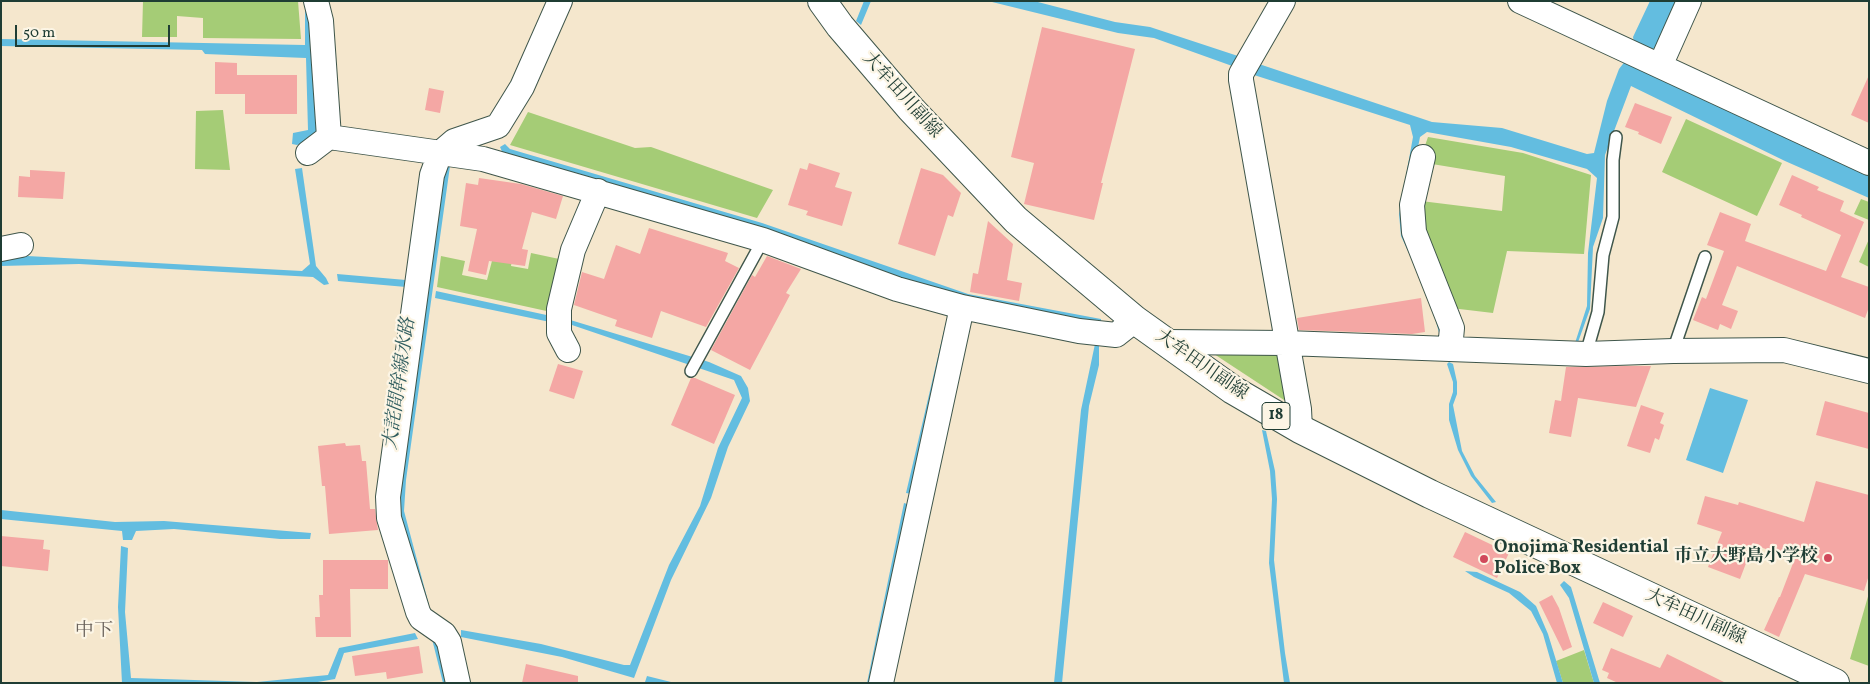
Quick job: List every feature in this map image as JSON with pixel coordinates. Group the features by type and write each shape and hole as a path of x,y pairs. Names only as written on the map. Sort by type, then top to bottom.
{"main road":[{"name":"大牟田川副線","path":"822,1 840,26 911,109 1016,220 1135,320 1233,390 1300,429 1430,494 1835,683"}],"street":[{"path":"316,1 321,21 329,137"},
{"path":"458,683 449,642 444,634 421,618 418,612 389,518 388,497 432,175 440,153 454,141 498,126 522,87 560,1"},
{"path":"1283,1 1241,74 1241,80 1299,409 1300,429"},
{"path":"1520,1 1869,163"},
{"path":"1655,63 1689,1"},
{"path":"308,153 329,137 482,159 763,240 898,289 962,307 1079,331 1116,335 1135,320"},
{"path":"1423,157 1412,206 1414,232 1452,328 1450,349"},
{"path":"568,350 559,333 559,309 573,250 598,191"},
{"path":"881,683 962,307"},
{"path":"1166,342 1286,343 1586,354 1674,350 1784,350 1869,371"}],"lane":[{"path":"1586,354 1598,312 1603,255 1613,217 1613,160 1616,136"},
{"path":"691,371 763,240"},
{"path":"1674,350 1705,256"}],"green space":[{"path":"143,1 298,1 301,39 203,38 203,18 177,16 177,37 142,37"},
{"path":"223,110 230,170 195,169 196,111"},
{"path":"528,112 635,148 651,147 773,190 757,218 510,145"},
{"path":"1686,119 1782,163 1757,216 1662,172"},
{"path":"1428,137 1523,153 1591,175 1584,254 1507,251 1493,313 1451,308 1420,228 1421,201 1502,211 1505,176 1432,164 1420,160"},
{"path":"1861,199 1869,202 1869,220 1854,214"},
{"path":"498,238 515,243 511,266 528,269 531,253 564,260 551,312 437,287 441,256 465,261 462,275 487,280"},
{"path":"1869,239 1869,267 1859,262"},
{"path":"1278,348 1289,394 1284,400 1211,352"},
{"path":"1869,593 1869,666 1850,659"},
{"path":"1584,650 1594,683 1563,683 1556,661"}],"water":[{"path":"864,1 871,1 861,25 856,21"},
{"path":"988,1 1034,1 1115,22 1150,27 1241,57 1235,67 1154,38 1118,33"},
{"path":"1650,1 1676,1 1655,47 1651,51 1644,71 1869,176 1869,198 1785,161 1631,86 1605,155 1603,218 1593,247 1590,309 1577,345 1575,343 1587,306 1588,253 1597,178 1587,169 1511,147 1427,132 1420,137 1405,213 1437,305 1442,344 1430,299 1401,236 1399,214 1413,137 1410,125 1254,75 1259,64 1432,122 1502,128 1587,154 1594,153 1607,101 1619,69 1626,60 1634,43 1633,37"},
{"path":"305,8 312,11 318,126 313,139 297,145 292,144 293,133 308,130 306,58 205,54 202,50 1,46 1,39 305,45"},
{"path":"505,144 510,149 762,223 968,294 1101,319 1101,324 951,295 504,156 500,147"},
{"path":"444,165 450,166 406,480 404,511 429,605 423,605 397,515"},
{"path":"302,168 316,266 329,284 324,285 313,277 79,264 1,266 1,257 9,255 302,271 310,264 295,169"},
{"path":"337,274 406,280 406,287 338,281"},
{"path":"436,291 551,316 550,322 435,298"},
{"path":"567,319 709,362 741,376 748,388 750,401 728,447 711,498 671,580 634,678 562,657 461,637 461,630 541,644 630,665 669,565 700,506 718,448 742,398 734,380 569,324"},
{"path":"946,322 948,324 912,494 906,493"},
{"path":"1095,344 1099,344 1099,365 1089,406 1062,683 1054,683 1081,410"},
{"path":"1449,362 1453,364 1457,382 1457,394 1453,405 1462,451 1475,476 1496,502 1492,503 1471,476 1458,450 1449,420 1449,404 1453,392 1453,382 1447,364"},
{"path":"1710,388 1748,400 1723,473 1686,460"},
{"path":"1262,430 1266,431 1275,471 1277,499 1274,560 1290,683 1284,683 1269,563 1272,499 1270,471"},
{"path":"904,503 910,505 872,683 867,683"},
{"path":"1,510 115,522 164,521 311,533 310,539 280,539 174,529 136,531 132,540 123,540 122,531 1,519"},
{"path":"121,546 128,548 125,612 131,678 257,682 328,675 339,648 415,633 418,639 344,653 335,679 312,683 122,683 118,607"},
{"path":"1465,571 1477,572 1520,592 1536,606 1548,634 1563,683 1557,683 1543,634 1531,611 1509,593"},
{"path":"1564,581 1571,587 1600,683 1594,683 1569,598 1560,585"},
{"path":"431,635 438,635 451,683 443,683"},
{"path":"647,676 675,683 647,683 645,682"}],"building":[{"path":"1042,27 1135,49 1101,183 1103,183 1094,220 1024,204 1034,163 1011,157"},
{"path":"215,62 237,63 237,75 297,75 297,114 245,114 245,94 215,94"},
{"path":"1869,75 1869,123 1851,115"},
{"path":"429,88 444,91 440,113 425,110"},
{"path":"1635,103 1672,117 1661,144 1625,127"},
{"path":"809,163 840,173 835,187 852,192 842,226 806,215 808,211 788,205 800,168 807,170"},
{"path":"921,168 943,175 961,193 953,217 948,215 935,256 898,244"},
{"path":"30,170 65,172 63,199 18,197 19,176 30,177"},
{"path":"1792,175 1819,187 1817,190 1844,201 1840,211 1864,222 1841,277 1869,287 1869,307 1865,318 1737,266 1722,305 1738,311 1731,329 1720,324 1718,330 1693,320 1702,297 1706,299 1724,251 1707,245 1720,212 1751,224 1745,241 1826,271 1841,235 1779,205"},
{"path":"479,178 521,184 563,196 556,219 532,212 522,249 528,250 525,266 489,261 486,275 468,271 477,229 460,226 466,183 478,185"},
{"path":"988,221 1013,244 1007,280 1022,283 1019,301 970,292 973,273 978,274"},
{"path":"649,228 728,253 725,261 739,268 706,327 661,311 652,338 615,326 617,320 574,305 582,272 604,279 616,245 640,254"},
{"path":"767,256 801,269 786,293 790,295 750,370 711,350 752,275 755,277"},
{"path":"1421,298 1425,332 1412,334 1299,330 1297,318"},
{"path":"558,364 583,371 574,399 549,391"},
{"path":"1651,366 1636,407 1578,398 1571,437 1549,433 1555,400 1561,401 1566,367"},
{"path":"691,378 735,395 714,444 671,425"},
{"path":"1825,401 1869,413 1869,449 1816,435"},
{"path":"1641,405 1664,413 1660,423 1664,425 1659,440 1655,438 1650,453 1627,446"},
{"path":"345,443 346,446 360,445 362,461 366,461 370,509 375,509 378,530 329,534 325,486 322,486 318,446"},
{"path":"1816,481 1869,495 1869,575 1864,591 1805,574 1779,637 1764,630 1780,597 1795,558 1753,545 1740,579 1708,567 1722,532 1697,524 1705,496 1738,505 1739,502 1804,522"},
{"path":"1465,532 1509,553 1497,578 1453,557"},
{"path":"1,536 44,540 43,549 50,550 48,571 1,566"},
{"path":"323,560 388,560 388,589 350,589 351,637 316,637 315,617 320,617 319,595 323,595"},
{"path":"1552,595 1559,608 1572,647 1563,651 1539,602"},
{"path":"1603,602 1633,616 1623,637 1593,623"},
{"path":"419,646 423,673 387,679 386,672 355,676 352,656"},
{"path":"1611,648 1660,668 1667,654 1726,683 1618,683 1607,678 1609,673 1602,670"},
{"path":"526,664 578,676 578,683 522,683"}],"place":[{"name":"市立大野島小学校","path":"1828,558"},
{"name":"Onojima Residential Police Box","path":"1484,559"}],"district":[{"name":"中下","path":"94,633"}],"water label":[{"name":"大詫間幹線水路","path":"401,384"}]}
